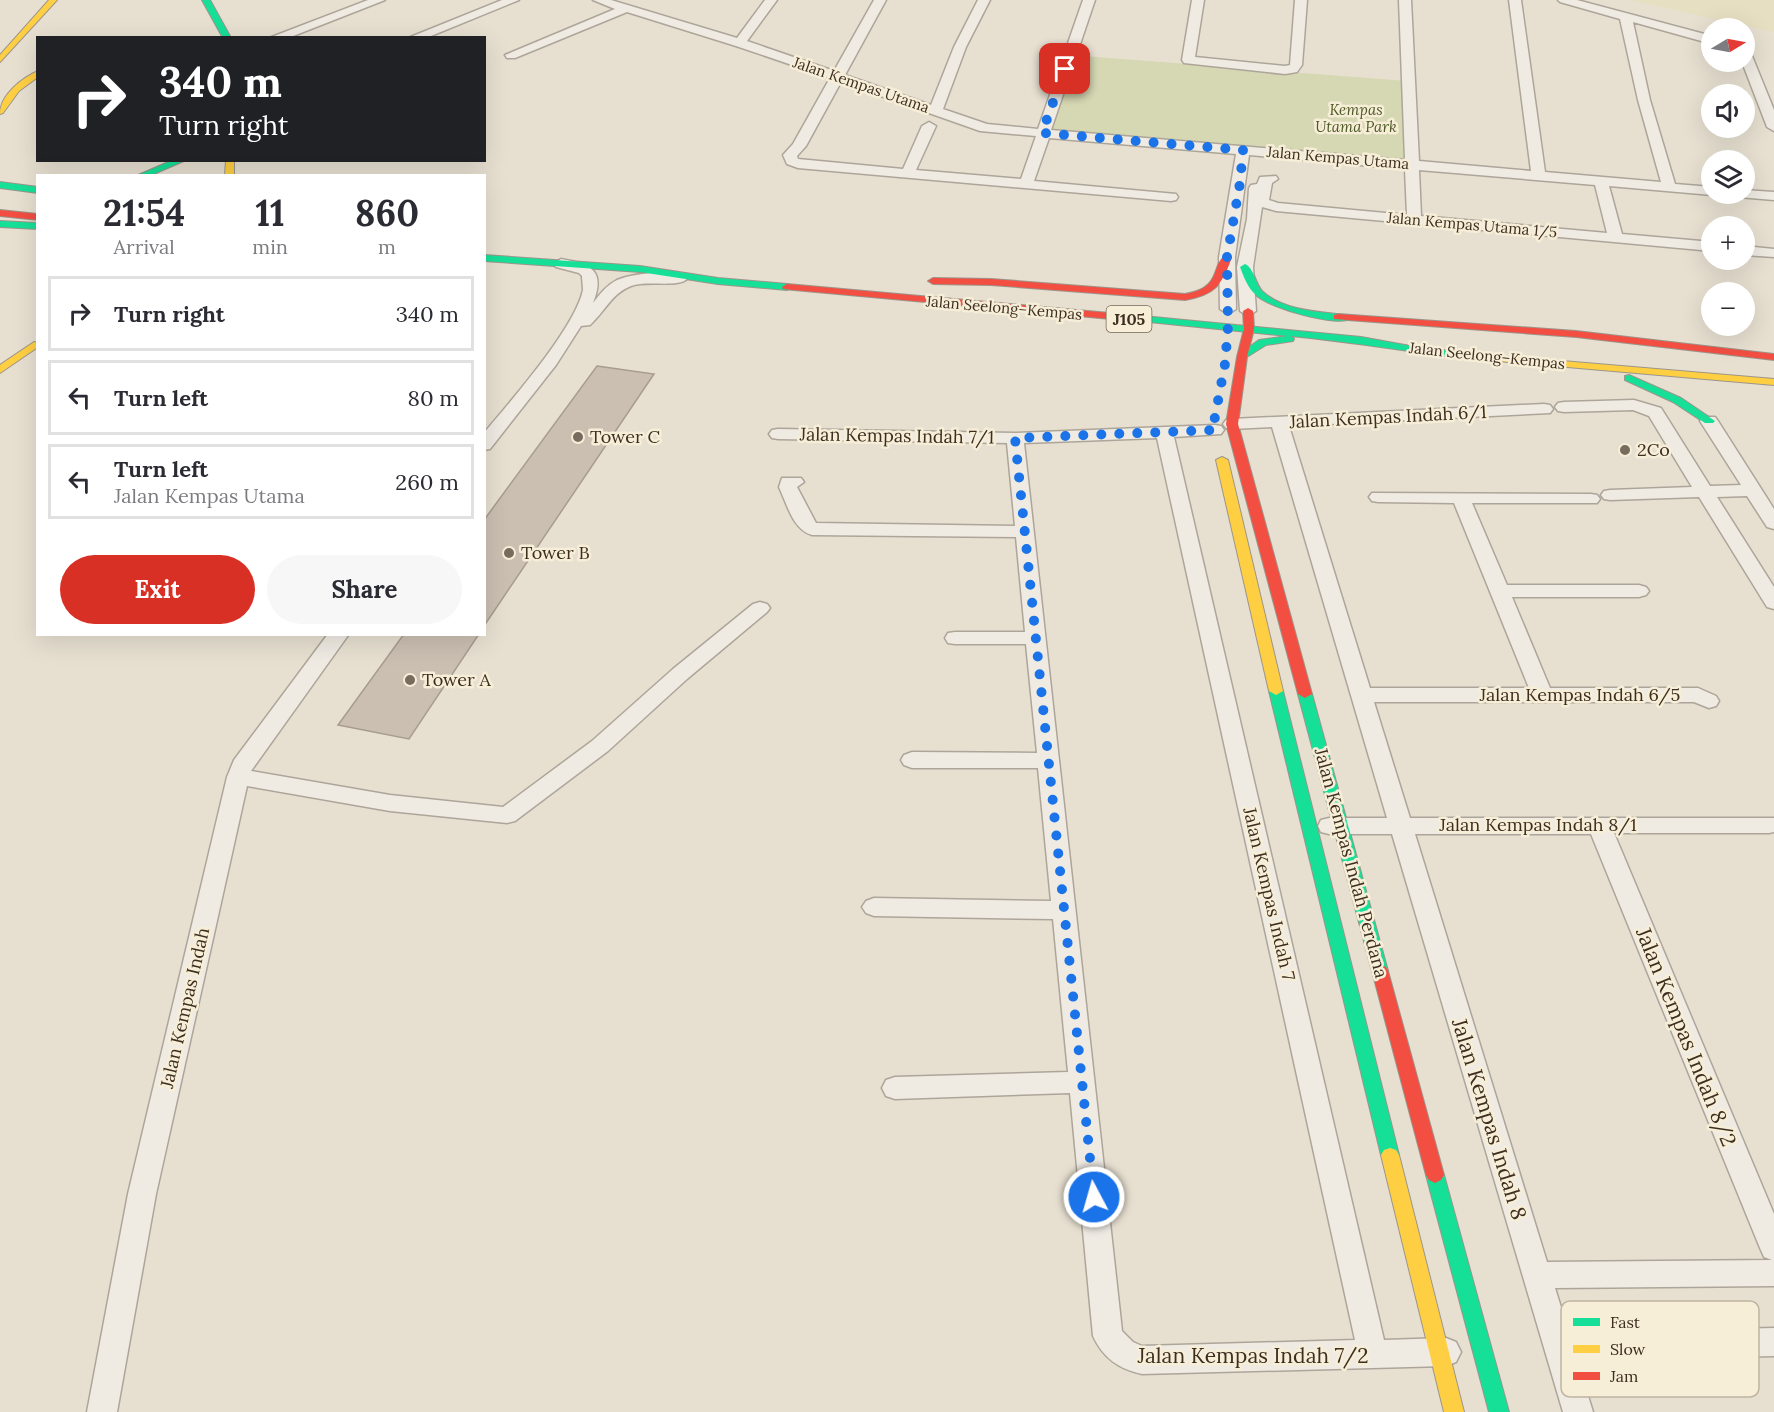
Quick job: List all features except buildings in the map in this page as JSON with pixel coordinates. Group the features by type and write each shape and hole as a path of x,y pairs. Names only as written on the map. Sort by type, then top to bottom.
{"main road":[{"path":"0,60 53,0"},
{"path":"206,0 226,36"},
{"path":"0,111 16,89 36,74"},
{"path":"145,174 177,162"},
{"path":"0,183 36,184"},
{"path":"0,183 36,190"},
{"path":"0,197 36,200"},
{"path":"0,213 36,217"},
{"path":"7,225 36,226"},
{"path":"7,225 36,232"},
{"name":"Jalan Seelong–Kempas","path":"552,256 718,281 1361,340 1416,350 1524,362 1774,382"},
{"name":"Jalan Seelong–Kempas","path":"486,258 552,256 687,262"},
{"name":"Jalan Seelong–Kempas","path":"1227,257 1215,288 1199,297 1161,298 991,282 922,282 1248,311 1576,334 1774,357"},
{"path":"1245,267 1250,285 1259,295 1296,309 1347,318"},
{"path":"1069,314 1191,328 1222,342 1228,327 1216,308"},
{"name":"Jalan Kempas Indah Perdana","path":"1248,311 1249,329 1242,357 1232,424 1499,1412"},
{"path":"1242,357 1255,343 1279,338 1416,350"},
{"path":"16,340 36,340"},
{"path":"0,370 36,340"},
{"path":"1650,343 1630,344 1607,350 1606,363 1610,368 1707,412"},
{"path":"1714,391 1740,388 1774,390"},
{"name":"Jalan Kempas Indah Perdana","path":"1216,410 1215,430 1308,826 1454,1412"}],"street":[{"path":"280,36 379,0"},
{"path":"419,36 513,0"},
{"name":"Jalan Kempas Utama","path":"599,0 740,43 985,128 1701,190"},
{"path":"740,43 771,0"},
{"path":"880,0 799,146 790,155 792,161 798,164 1171,197"},
{"path":"936,110 960,47 984,0"},
{"path":"1026,184 1089,0"},
{"path":"1198,0 1188,60 1293,69 1296,65 1301,0"},
{"path":"1405,0 1414,219"},
{"path":"1515,0 1539,176"},
{"path":"1564,0 1701,37"},
{"path":"511,55 624,9"},
{"path":"1626,17 1644,100 1669,187"},
{"path":"1752,72 1774,127"},
{"path":"908,174 929,126"},
{"path":"1216,308 1240,183 1243,150"},
{"path":"1248,311 1245,267 1254,219 1256,184 1262,152"},
{"name":"Jalan Kempas Utama 1/5","path":"1271,178 1265,180 1262,202 1268,206 1701,246"},
{"path":"1601,181 1616,238"},
{"path":"1755,195 1774,196"},
{"path":"1755,251 1774,252"},
{"path":"486,442 570,334 588,299 591,278 582,268 552,256"},
{"path":"570,334 591,316 610,292 631,280 659,277 718,281"},
{"path":"1564,407 1634,405 1656,412 1774,603"},
{"name":"Jalan Kempas Indah 6/1","path":"1232,424 1544,409"},
{"path":"1707,412 1774,523"},
{"name":"Jalan Kempas Indah 8","path":"1279,423 1561,1357"},
{"name":"Jalan Kempas Indah 7/1","path":"778,434 1015,438 1215,430"},
{"name":"Jalan Kempas Indah 7","path":"1164,432 1373,1355"},
{"name":"Jalan Kempas Indah 7/2","path":"1015,438 1108,1336 1128,1357 1142,1360 1482,1352"},
{"path":"795,482 788,482 788,487 806,525 812,528 1025,532"},
{"path":"1610,495 1753,490"},
{"path":"1378,497 1591,499"},
{"path":"1461,498 1542,694"},
{"path":"1499,591 1640,591"},
{"path":"238,777 390,802 507,815 600,746 680,674 760,608"},
{"name":"Jalan Kempas Indah","path":"102,1412 142,1194 238,777 242,765 338,636"},
{"path":"955,638 1036,638"},
{"name":"Jalan Kempas Indah 6/5","path":"1361,695 1698,695 1709,701"},
{"path":"912,760 1049,761"},
{"name":"Jalan Kempas Indah 8/2","path":"1599,825 1774,1248"},
{"name":"Jalan Kempas Indah 8/1","path":"1308,826 1769,825"},
{"path":"874,907 1064,910"},
{"path":"895,1088 1082,1082"},
{"path":"1536,1275 1774,1273"},
{"path":"1759,1342 1774,1342"},
{"name":"Jalan Kempas Indah 8","path":"1573,1397 1578,1412"}],"shaded area":[{"path":"1629,0 1774,0 1774,32 1755,28 1755,18 1711,18"}],"green space":[{"name":"Kempas Utama Park","path":"1070,55 1407,81 1411,165 1042,133"}],"traffic: fast":[{"path":"206,0 226,36"},
{"path":"145,174 177,162"},
{"path":"0,185 36,190"},
{"path":"0,224 36,226"},
{"path":"486,258 640,269 718,281 787,287"},
{"path":"1245,267 1250,282 1271,302 1301,312 1347,318"},
{"path":"1143,319 1361,340 1416,350 1479,357"},
{"path":"1242,357 1263,342 1289,339"},
{"path":"1629,378 1677,400 1709,421"},
{"path":"1276,691 1390,1155"},
{"path":"1305,694 1380,971"},
{"path":"1435,1175 1499,1412"}],"traffic: slow":[{"path":"0,60 53,0"},
{"path":"0,111 16,89 36,74"},
{"path":"229,174 230,162"},
{"path":"0,370 34,345"},
{"path":"1479,357 1774,382"},
{"path":"1222,460 1276,691"},
{"path":"1390,1155 1454,1412"}],"traffic: jam":[{"path":"0,213 36,217"},
{"path":"933,281 991,282 1185,297 1209,290 1221,273 1227,257"},
{"path":"787,287 1143,319"},
{"path":"1248,311 1249,329 1242,357 1232,424 1305,694"},
{"path":"1338,317 1576,334 1774,357"},
{"path":"1380,971 1435,1175"}],"place":[{"name":"Tower C","path":"578,437"},
{"name":"2Co","path":"1625,450"},
{"name":"Tower B","path":"509,553"},
{"name":"Tower A","path":"410,680"}],"route":[{"path":"1065,69 1042,133 1243,150 1235,217 1227,257 1228,327 1225,364 1214,422 1215,430 1015,438 1094,1197"}]}
